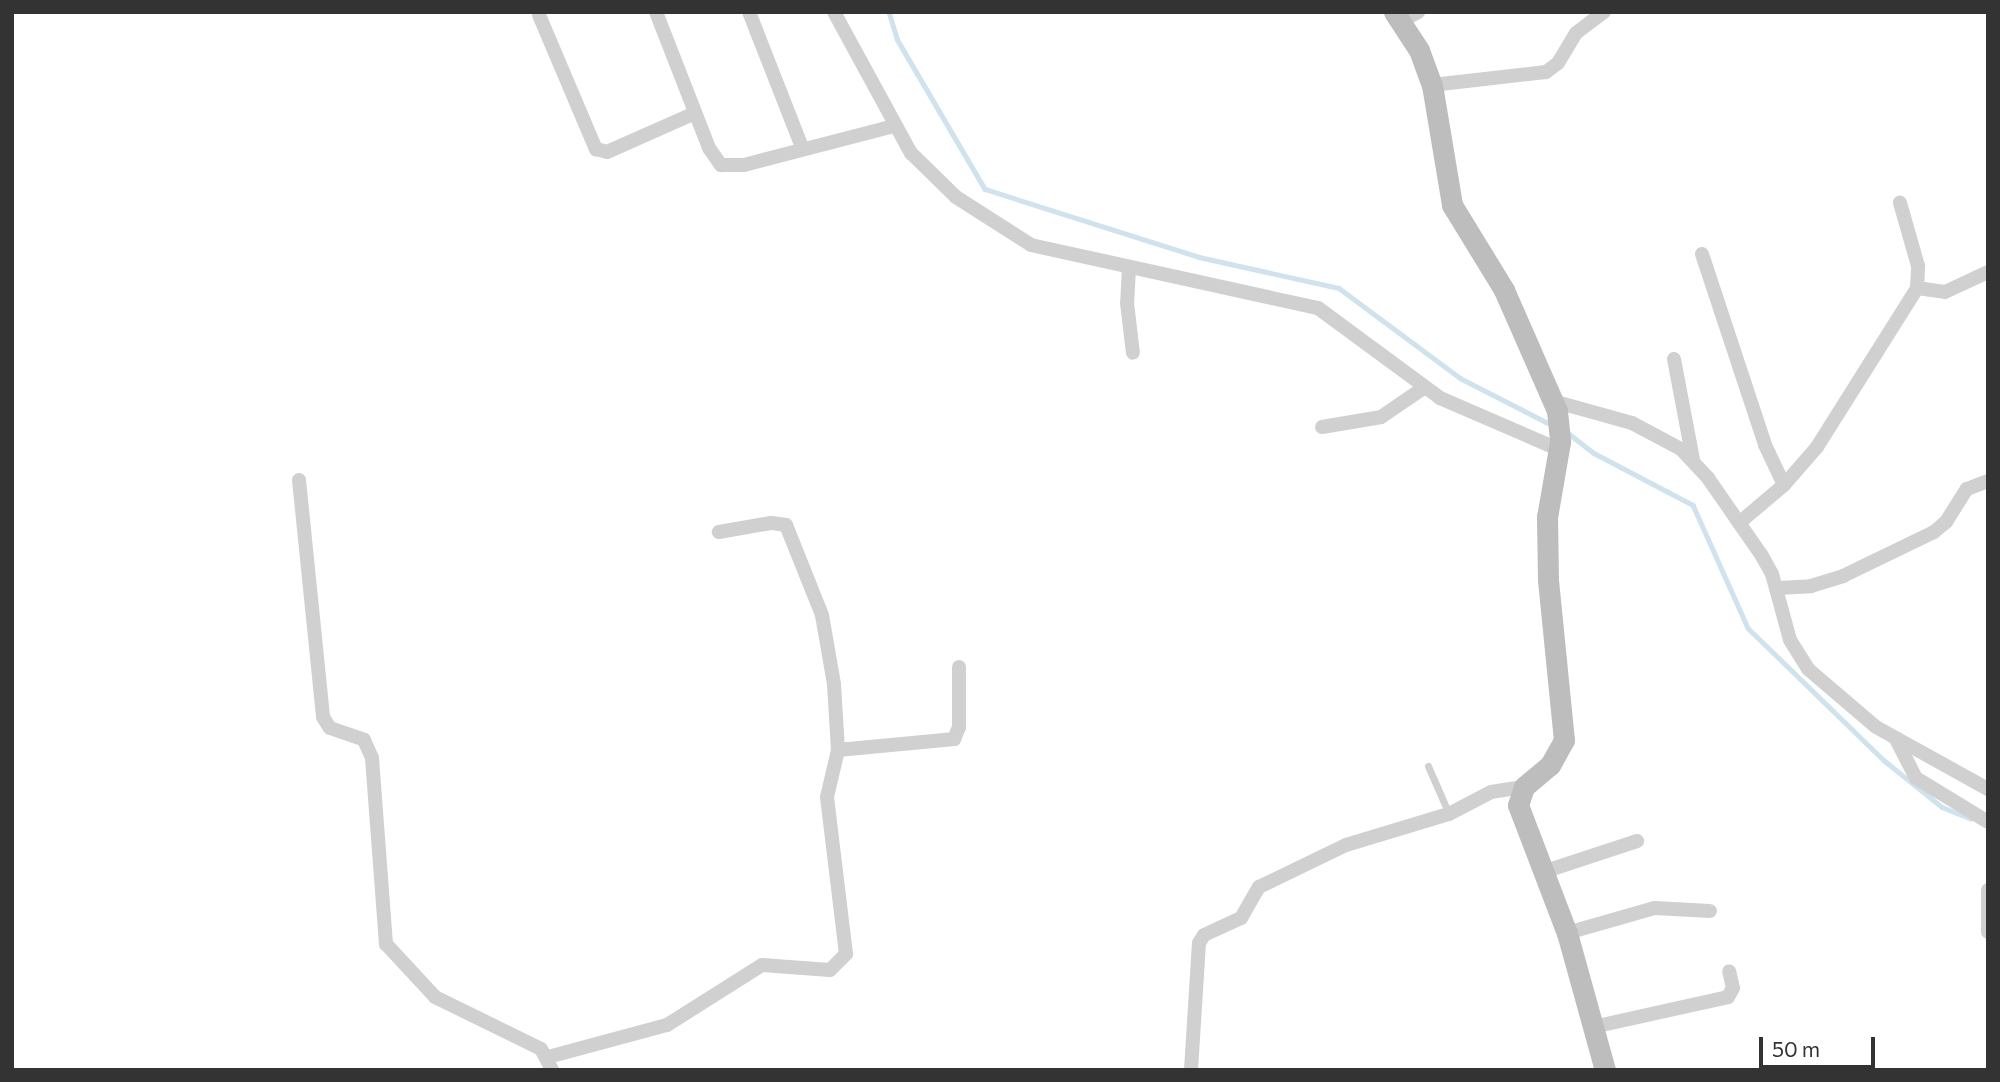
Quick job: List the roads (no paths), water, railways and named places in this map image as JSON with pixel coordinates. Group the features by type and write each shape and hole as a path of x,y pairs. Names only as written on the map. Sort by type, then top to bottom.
{"street":[{"path":"656,12 695,113 721,165 744,165 803,146 894,126"},
{"path":"749,12 803,146"},
{"path":"834,12 894,126 933,178 1013,234 1045,250 1318,308 1425,387 1464,410 1559,445"},
{"path":"1432,85 1551,70 1576,33 1604,12"},
{"path":"539,15 596,149 607,152 695,113"},
{"path":"1404,16 1432,85 1452,205 1504,290 1555,406 1559,445 1547,517 1548,580 1564,740 1550,765 1524,787 1518,805 1521,818 1546,871 1567,933 1605,1070"},
{"path":"1739,523 1784,485 1829,430 1917,288 1918,266 1900,203"},
{"path":"1702,254 1765,445 1784,485"},
{"path":"1129,268 1127,303 1133,353"},
{"path":"1917,288 1945,292 1988,272"},
{"path":"1674,359 1693,460"},
{"path":"1322,427 1381,417 1425,387"},
{"path":"1555,406 1632,423 1693,460 1762,556 1776,588 1790,640 1808,670 1896,738 1988,789"},
{"path":"299,480 323,717 330,728 364,740 373,758 386,944 435,997 479,1022 535,1045 550,1063 667,1025 762,965 819,971 838,966 846,954 847,939 827,797 838,750 829,645 792,532 786,525 771,523 719,532"},
{"path":"1776,588 1811,586 1843,576 1934,532 1946,522 1959,496 1973,485 1988,481"},
{"path":"838,750 954,739 959,734 960,667"},
{"path":"1896,738 1902,758 1916,778 1988,822"},
{"path":"1191,1070 1201,937 1235,923 1259,887 1287,870 1388,830 1449,814 1491,792 1524,787"},
{"path":"1546,871 1637,841"},
{"path":"1988,890 1988,932"},
{"path":"1567,933 1655,908 1710,911"},
{"path":"1594,1027 1728,997 1734,988 1729,971"}],"lane":[{"path":"1429,766 1449,814"}],"waterway":[{"path":"889,12 897,39 985,189 1199,257 1339,288 1460,378 1550,424"},
{"path":"1567,432 1594,453 1693,505 1748,628 1885,761 1942,807 1971,819"}]}
